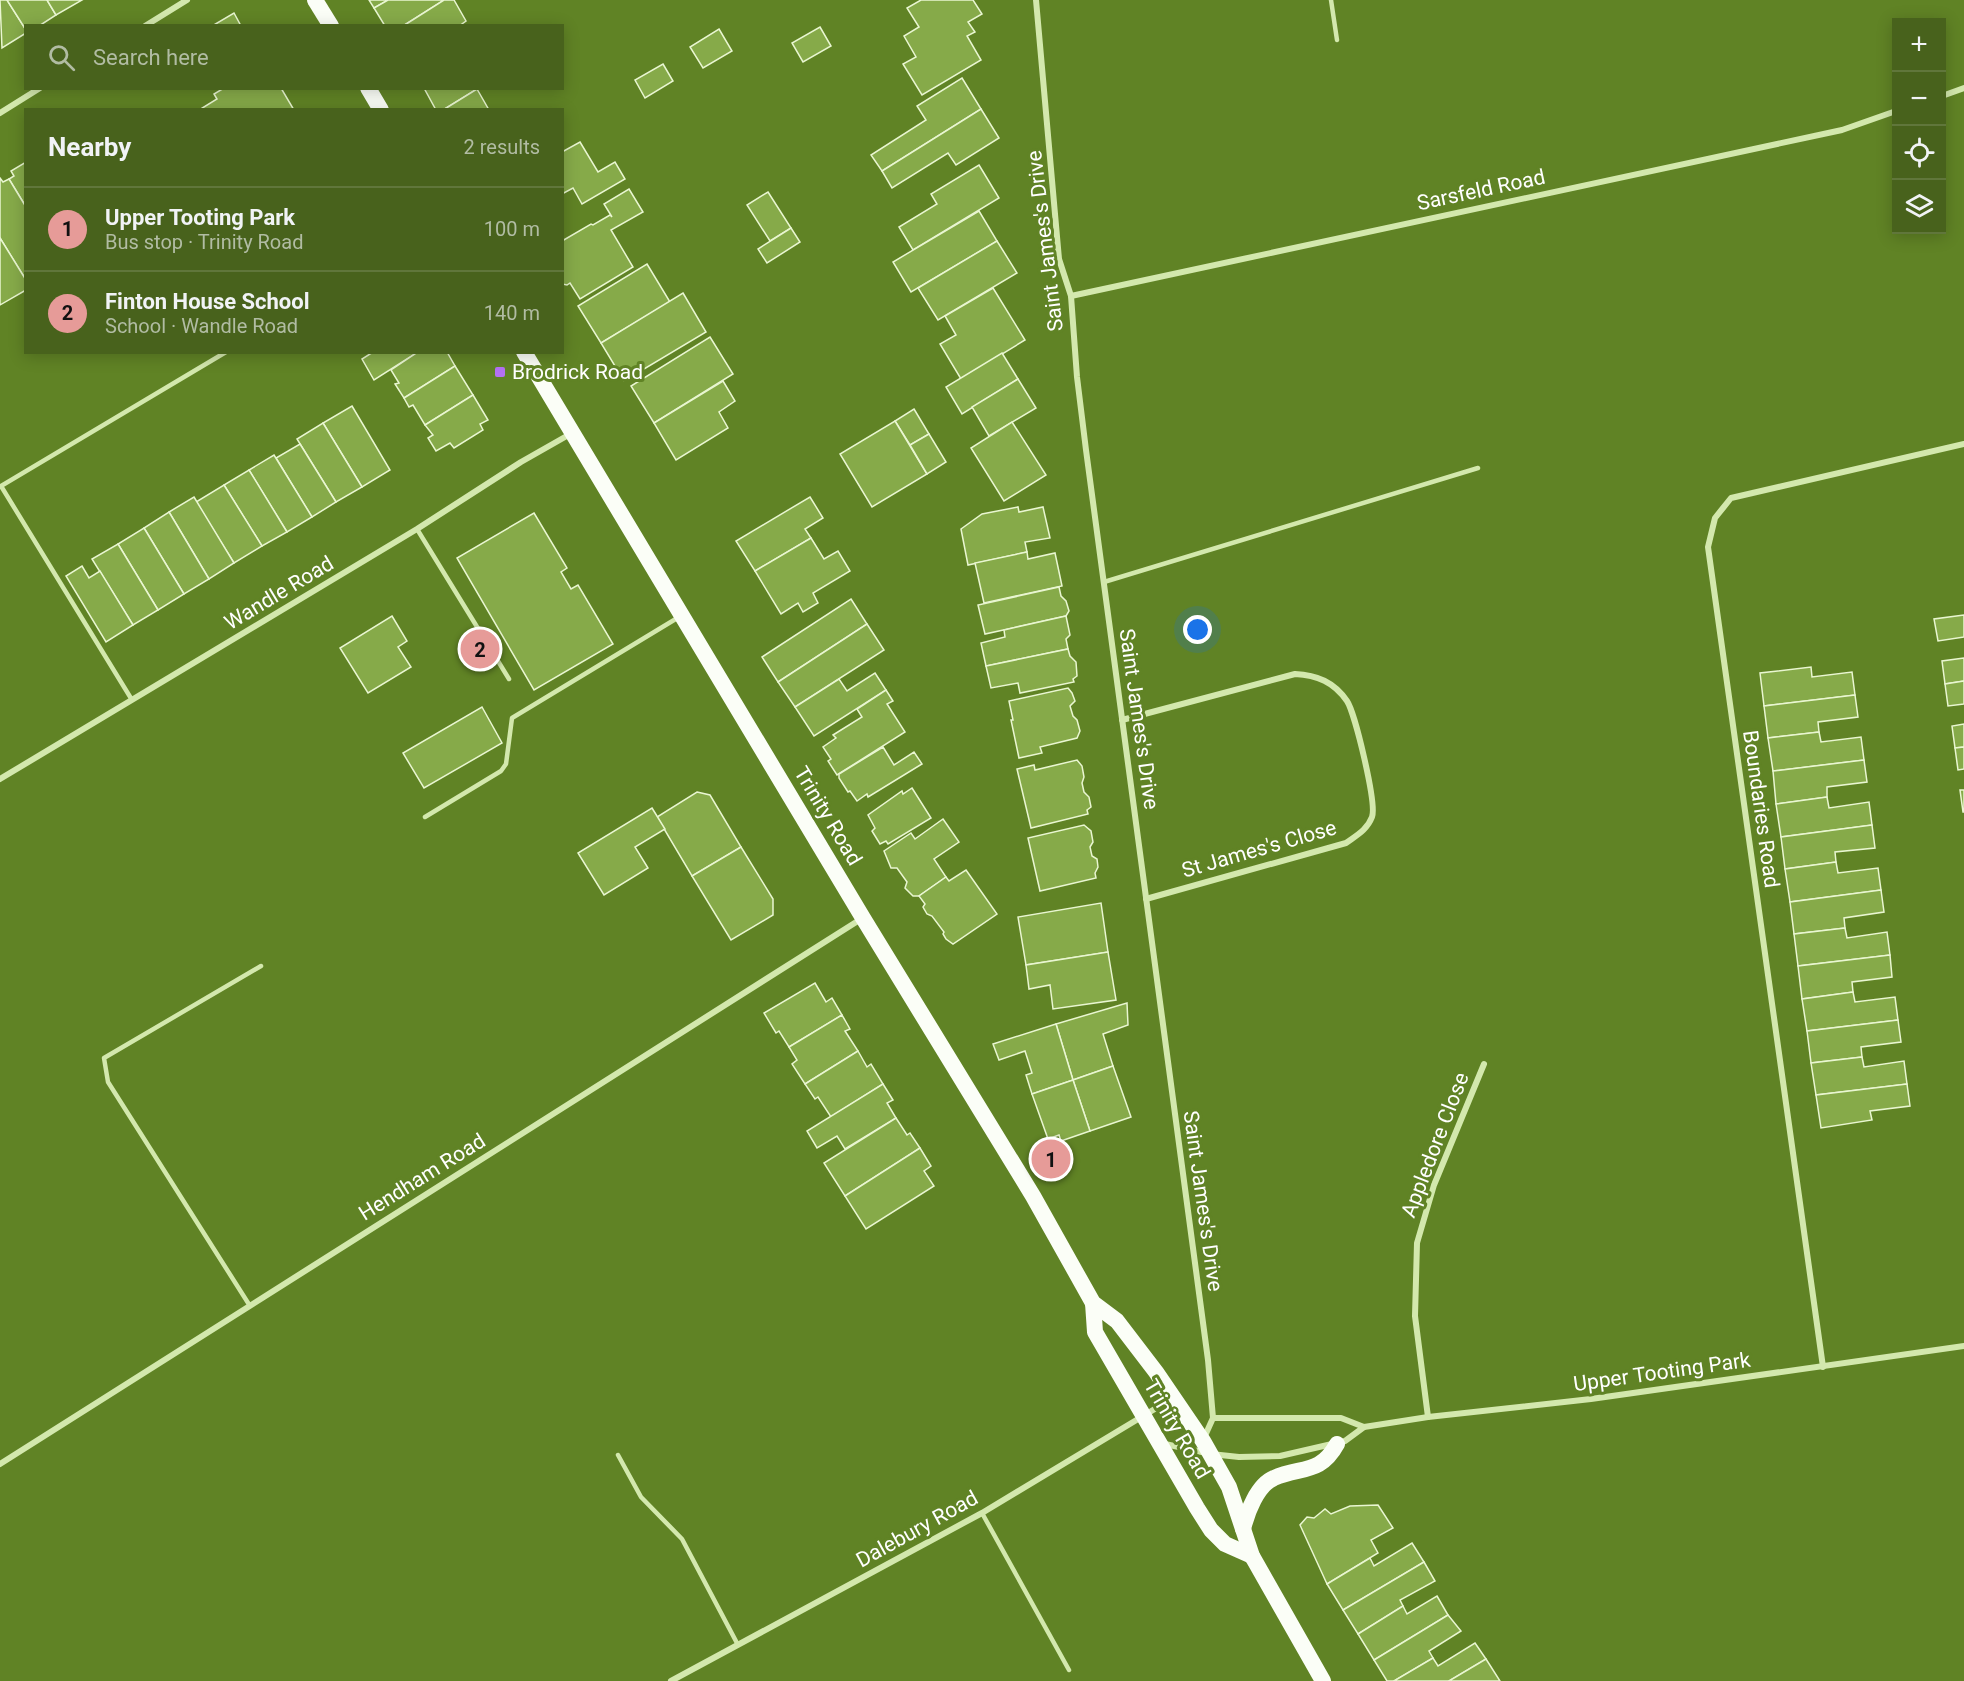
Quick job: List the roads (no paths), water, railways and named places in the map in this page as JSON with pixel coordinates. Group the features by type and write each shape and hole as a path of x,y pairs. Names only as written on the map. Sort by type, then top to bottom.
{"highway":[{"path":"315,0 330,24"},
{"path":"369,90 380,108"},
{"name":"Trinity Road","path":"525,354 863,918 1033,1196 1093,1303 1117,1321 1174,1398 1207,1448 1229,1487 1252,1556 1323,1681"},
{"name":"Trinity Road","path":"1093,1303 1095,1332 1211,1530 1225,1544 1252,1556"},
{"path":"1243,1530 1247,1512 1269,1481 1312,1469 1330,1455 1337,1444"}],"street":[{"path":"148,24 187,0"},
{"name":"Saint James's Drive","path":"1036,0 1059,259 1071,296 1077,377 1206,1344 1212,1418 1207,1448"},
{"path":"1946,94 1964,88"},
{"path":"0,113 37,90"},
{"name":"Sarsfeld Road","path":"1071,296 1842,130 1892,112"},
{"name":"Wandle Road","path":"0,779 417,530 521,462 572,433"},
{"name":"Boundaries Road","path":"1823,1367 1708,547 1714,518 1731,498 1964,444"},
{"name":"St James's Close","path":"1122,720 1295,674 1312,675 1324,680 1348,702 1373,798 1373,814 1368,827 1346,843 1146,899"},
{"name":"Hendham Road","path":"0,1464 863,918"},
{"name":"Appledore Close","path":"1428,1417 1415,1316 1417,1244 1434,1185 1484,1064"},
{"name":"Upper Tooting Park","path":"1159,1443 1207,1448 1239,1457 1280,1456 1337,1444 1364,1427 1428,1417 1582,1400 1964,1346"},
{"name":"Dalebury Road","path":"671,1681 982,1513 1174,1398"},
{"name":"Upper Tooting Park","path":"1212,1418 1341,1418 1364,1427"}],"lane":[{"path":"1331,0 1337,40"},
{"path":"132,700 1,486 223,354"},
{"path":"1104,582 1478,468"},
{"path":"417,530 509,679"},
{"path":"425,817 501,771 506,764 512,718 681,615"},
{"path":"250,1306 108,1082 104,1058 261,966"},
{"path":"618,1455 641,1497 681,1539 738,1645"},
{"path":"982,1513 1069,1670"}],"place":[{"name":"Brodrick Road","path":"500,372"},
{"name":"Finton House School","path":"480,649"},
{"name":"Upper Tooting Park","path":"1051,1159"}]}
